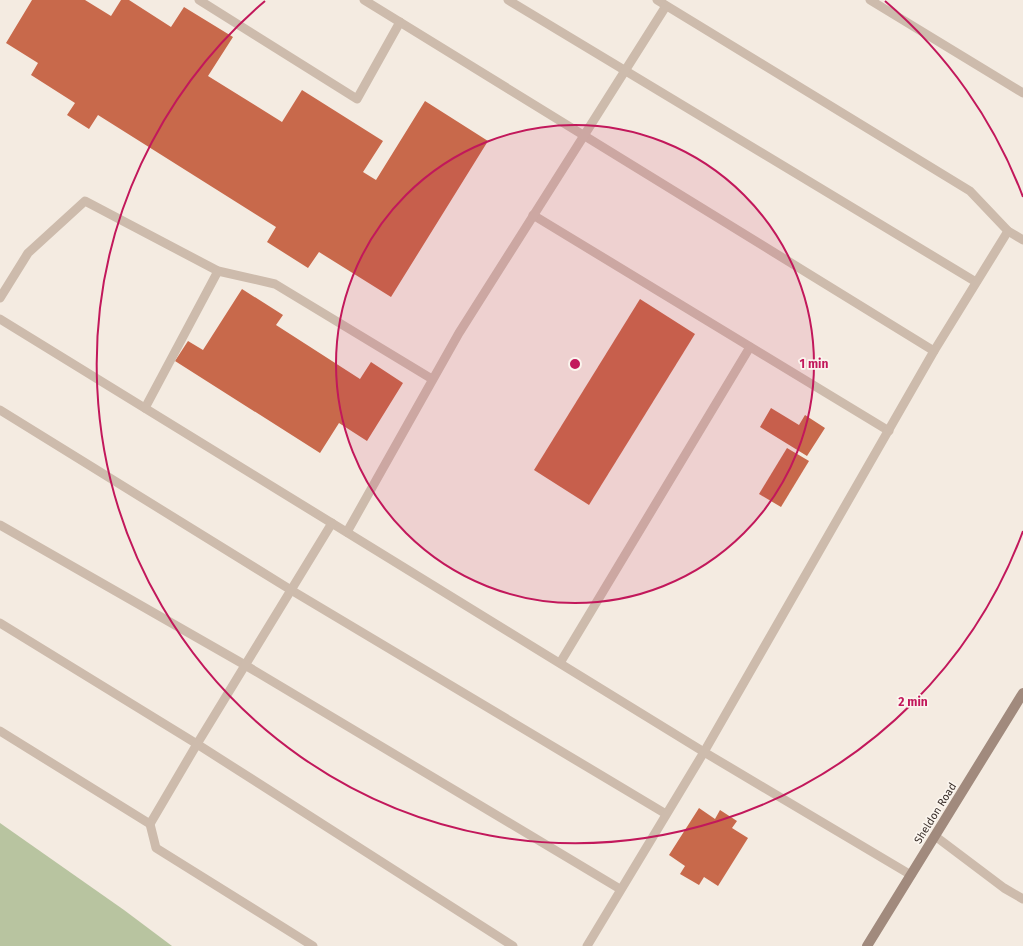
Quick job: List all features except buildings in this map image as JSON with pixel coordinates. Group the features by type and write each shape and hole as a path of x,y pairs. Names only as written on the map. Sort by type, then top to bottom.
{"main road":[{"name":"Sheldon Road","path":"868,946 1023,694"}],"lane":[{"path":"199,0 357,99 400,22"},
{"path":"364,0 934,351"},
{"path":"508,0 976,282"},
{"path":"657,0 970,191 1008,231 1023,240"},
{"path":"870,0 1023,93"},
{"path":"347,532 459,333 666,6"},
{"path":"0,298 28,253 85,201 218,271 275,284 432,379"},
{"path":"533,215 889,431"},
{"path":"587,946 704,752 934,351 1008,231"},
{"path":"145,408 218,271"},
{"path":"0,319 704,752 911,875"},
{"path":"560,664 750,347"},
{"path":"0,410 291,590 666,814"},
{"path":"150,824 332,523"},
{"path":"0,525 245,665 620,889"},
{"path":"0,623 197,744 512,946"},
{"path":"0,731 150,824 156,848 313,946"},
{"path":"935,836 1004,888 1023,899"}],"green space":[{"path":"0,823 124,910 172,946 0,946"}]}
